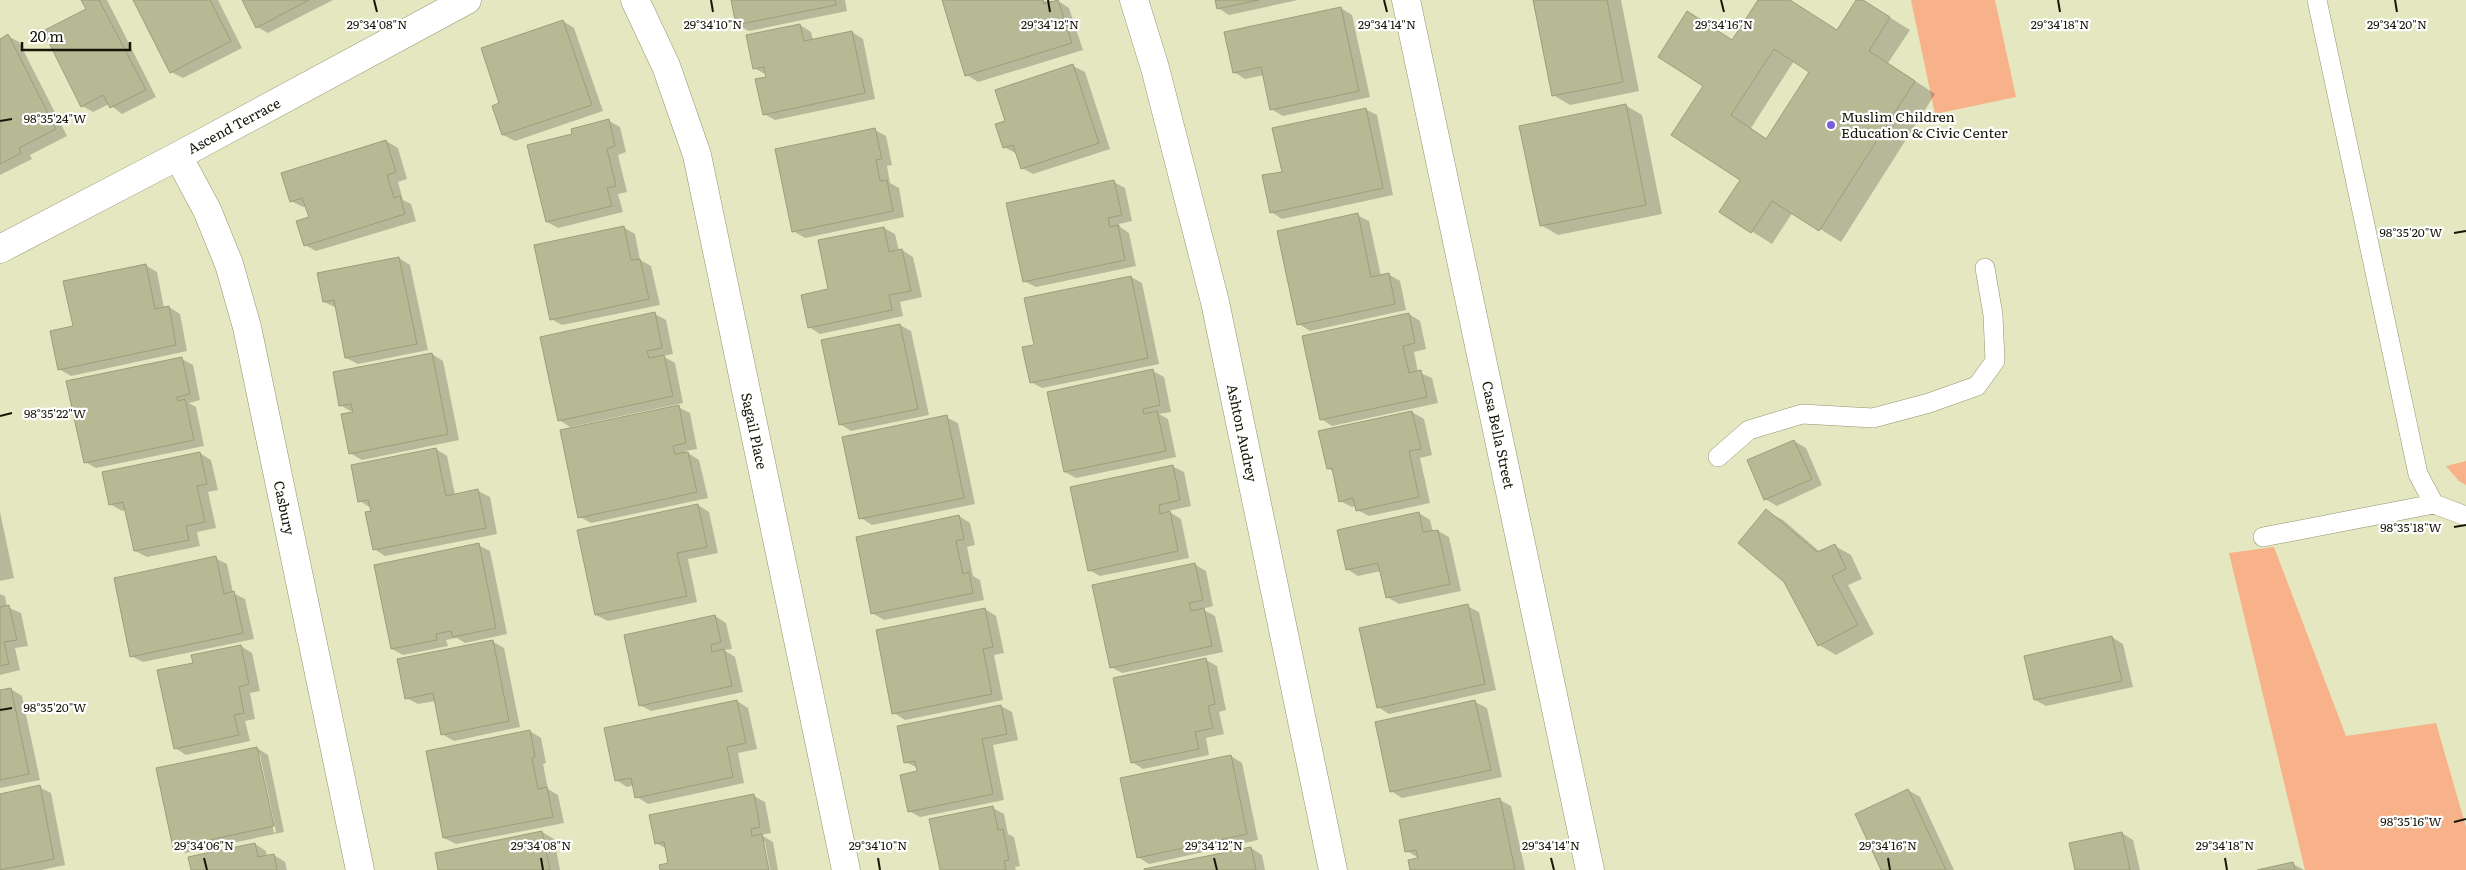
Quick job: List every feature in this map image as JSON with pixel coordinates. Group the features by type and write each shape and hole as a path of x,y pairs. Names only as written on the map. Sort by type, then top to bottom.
{"street":[{"name":"Ascend Terrace","path":"0,250 466,0"},
{"name":"Sagail Place","path":"635,0 666,66 696,155 846,870"},
{"name":"Ashton Audrey","path":"1134,0 1155,68 1215,302 1333,870"},
{"name":"Casa Bella Street","path":"1406,0 1590,870"},
{"name":"Casbury","path":"178,156 207,210 229,264 247,327 360,870"}],"lane":[{"path":"2317,0 2418,474 2434,504"},
{"path":"1718,456 1749,430 1802,414 1873,418 1929,403 1977,386 1996,361 1993,315 1985,268"},
{"path":"2262,537 2434,504 2466,516"}],"shaded area":[{"path":"1911,0 1995,0 2016,97 1935,114"},
{"path":"2466,461 2466,485 2459,481 2446,466"},
{"path":"2274,547 2346,736 2436,723 2466,827 2466,870 2305,870 2229,553"}],"building":[{"path":"81,0 99,0 146,90 110,108 103,95 81,107 43,31 86,9"},
{"path":"133,0 210,0 231,41 170,73"},
{"path":"242,0 309,0 256,28"},
{"path":"731,0 835,0 836,5 736,25"},
{"path":"942,0 1043,0 1044,4 1058,0 1072,43 965,76"},
{"path":"1215,0 1259,0 1217,9"},
{"path":"1533,0 1607,0 1623,82 1552,96"},
{"name":"Muslim Children Education & Civic Center","path":"1758,0 1790,0 1837,30 1856,0 1863,0 1890,17 1869,51 1915,81 1819,231 1772,201 1751,233 1719,212 1740,180 1671,135 1703,86 1658,57 1687,11 1732,40","holes":["1774,49 1809,72 1766,139 1731,115"]},
{"path":"1341,7 1359,91 1270,110 1261,67 1233,73 1224,32"},
{"path":"563,20 592,105 502,135 492,106 499,103 481,48"},
{"path":"800,24 804,41 852,31 865,93 763,115 755,79 766,77 764,67 753,69 746,35"},
{"path":"8,34 56,129 19,148 21,153 0,164 0,39"},
{"path":"1073,64 1099,143 1021,169 1013,145 1003,148 995,124 1005,121 995,90"},
{"path":"1626,104 1646,205 1540,226 1519,126"},
{"path":"1366,108 1383,188 1270,213 1262,175 1282,172 1272,128"},
{"path":"609,119 615,146 607,149 616,186 607,188 612,206 546,222 527,145 572,134 571,129"},
{"path":"875,128 882,159 876,160 880,181 887,180 893,211 792,232 775,149"},
{"path":"386,140 396,172 387,175 394,198 400,196 405,214 304,246 296,221 309,217 302,198 290,202 281,173"},
{"path":"1114,180 1122,215 1108,218 1110,227 1118,225 1125,260 1023,282 1006,203"},
{"path":"1358,213 1371,277 1389,273 1395,304 1297,325 1277,231"},
{"path":"624,226 631,260 640,259 649,299 550,320 534,245"},
{"path":"884,227 889,252 902,249 911,291 889,295 892,310 808,328 801,295 828,289 818,240"},
{"path":"399,257 417,344 345,358 334,300 323,302 317,273"},
{"path":"146,264 155,309 169,306 176,345 58,370 50,331 73,326 63,281"},
{"path":"1131,276 1148,358 1030,383 1022,347 1034,345 1024,298"},
{"path":"655,312 662,348 647,351 649,358 664,355 673,396 558,421 540,337"},
{"path":"1409,313 1415,343 1403,346 1409,373 1421,370 1427,397 1320,420 1302,336"},
{"path":"900,324 918,409 839,425 821,340"},
{"path":"432,353 448,434 349,454 341,414 353,412 351,404 339,406 333,372"},
{"path":"182,357 190,394 177,397 178,401 185,399 194,440 84,463 66,381"},
{"path":"1153,369 1160,405 1143,409 1144,414 1157,411 1166,451 1064,472 1047,392"},
{"path":"679,405 686,443 673,446 675,454 688,452 697,492 578,518 560,430"},
{"path":"1412,411 1421,449 1409,451 1419,497 1356,511 1353,498 1339,502 1332,468 1327,469 1318,431"},
{"path":"947,415 964,498 859,519 842,437"},
{"path":"1794,440 1812,479 1764,500 1747,460"},
{"path":"436,448 446,496 478,489 486,528 373,550 365,512 371,511 368,500 358,502 351,465"},
{"path":"200,452 207,484 197,486 205,522 186,526 189,540 134,551 123,502 109,505 102,472"},
{"path":"1173,465 1180,500 1159,505 1160,514 1170,511 1178,551 1088,571 1070,487"},
{"path":"698,504 707,547 677,553 687,596 595,615 577,530"},
{"path":"1766,509 1817,552 1835,544 1846,569 1832,576 1858,625 1818,646 1784,582 1738,543"},
{"path":"1419,512 1423,532 1438,530 1450,584 1386,598 1378,563 1346,570 1337,530"},
{"path":"959,515 964,539 956,541 963,574 969,572 973,593 871,614 856,537"},
{"path":"479,543 496,628 453,637 451,631 436,634 437,640 391,649 374,565"},
{"path":"216,556 224,594 234,591 243,633 130,657 114,578"},
{"path":"1195,563 1203,600 1189,603 1191,611 1204,608 1212,646 1110,668 1092,585"},
{"path":"1468,604 1485,684 1377,708 1359,628"},
{"path":"9,605 17,640 4,642 9,664 0,666 0,607"},
{"path":"985,608 993,647 983,649 992,694 892,714 876,630"},
{"path":"715,615 721,642 711,645 712,652 724,649 732,686 639,706 624,635"},
{"path":"2112,636 2122,681 2034,700 2024,656"},
{"path":"493,640 509,721 441,735 433,693 405,699 397,659"},
{"path":"241,645 249,684 239,687 244,713 234,715 239,735 174,749 157,670 193,663 191,655"},
{"path":"1206,658 1215,704 1208,706 1213,728 1195,732 1199,749 1131,763 1113,678"},
{"path":"11,688 29,774 0,780 0,690"},
{"path":"737,700 746,743 727,747 733,777 635,798 631,778 615,781 604,728"},
{"path":"1475,700 1491,770 1390,792 1375,722"},
{"path":"1001,705 1007,734 982,739 993,794 908,812 900,775 917,771 915,761 904,763 897,726"},
{"path":"530,730 535,757 532,758 538,789 547,787 553,817 443,838 426,751"},
{"path":"257,747 274,826 173,848 156,768"},
{"path":"1231,755 1247,834 1137,858 1120,778"},
{"path":"40,785 54,859 0,870 0,794"},
{"path":"1908,789 1946,870 1881,870 1855,814"},
{"path":"754,794 760,827 751,829 752,836 762,834 769,870 660,870 659,865 668,863 664,842 655,844 649,815"},
{"path":"1500,798 1515,870 1410,870 1408,860 1418,858 1416,850 1405,852 1399,820"},
{"path":"993,806 998,830 1003,829 1009,860 1004,861 1006,870 940,870 929,819"},
{"path":"542,831 550,870 438,870 435,853"},
{"path":"2122,832 2130,870 2075,870 2069,843"},
{"path":"255,843 258,857 274,854 277,870 191,870 188,857"},
{"path":"1251,847 1256,870 1144,870 1144,869"},
{"path":"2293,862 2295,870 2257,870"}],"place":[{"name":"Muslim Children Education & Civic Center","path":"1831,125"}]}
